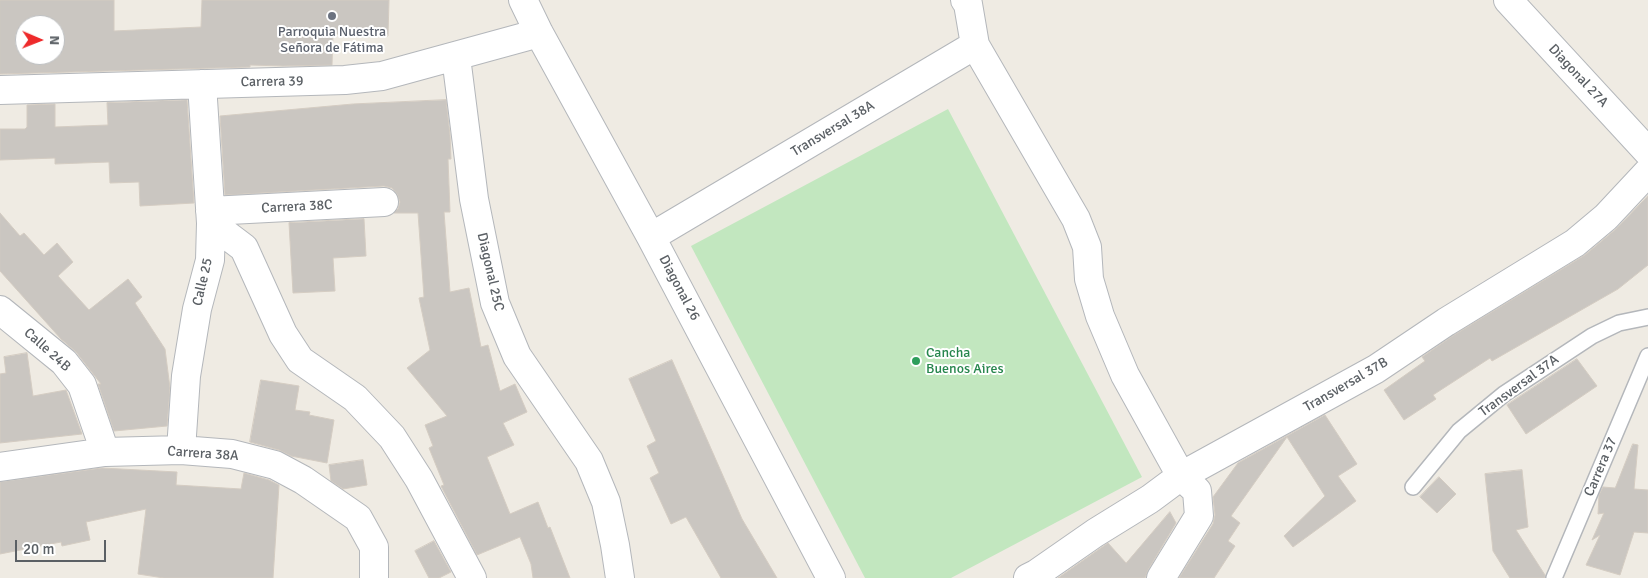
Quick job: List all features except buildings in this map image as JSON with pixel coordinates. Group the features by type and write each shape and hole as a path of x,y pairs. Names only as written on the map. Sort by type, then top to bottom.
{"street":[{"name":"Diagonal 26","path":"523,0 539,33 651,236 831,578"},
{"name":"Diagonal 27A","path":"1508,0 1648,152"},
{"path":"968,2 975,45 1076,219 1088,247 1089,279 1100,316 1125,375 1181,476 1197,491 1199,516 1161,578"},
{"name":"Carrera 39","path":"0,90 345,80 382,76 539,33"},
{"name":"Transversal 38A","path":"651,236 975,45"},
{"name":"Diagonal 25C","path":"456,57 474,199 495,303 517,356 589,461 606,502 620,578"},
{"name":"Calle 25","path":"181,450 186,376 197,309 210,260 210,217 202,84"},
{"name":"Transversal 37B","path":"1028,578 1150,499 1181,476 1376,370 1446,322 1575,243 1606,217 1648,172"},
{"name":"Carrera 38C","path":"210,217 384,202"},
{"path":"210,217 244,248 284,334 300,360 356,398 392,437 419,479 472,578"},
{"name":"Calle 24B","path":"4,318 64,362 82,385 105,452"},
{"name":"Carrera 38A","path":"0,467 105,452 181,450 232,454 275,464 303,480 358,518 374,547 374,578"}],"lane":[{"name":"Transversal 37A","path":"1413,487 1459,431 1504,394 1592,336 1619,323 1648,317"},
{"name":"Carrera 37","path":"1554,578 1648,356"}],"green space":[{"name":"Cancha Buenos Aires","path":"948,109 1142,477 951,578 865,578 691,246"}],"place":[{"name":"Parroquia Nuestra Señora de Fátima","path":"332,16"},
{"name":"Cancha Buenos Aires","path":"916,361"}]}
